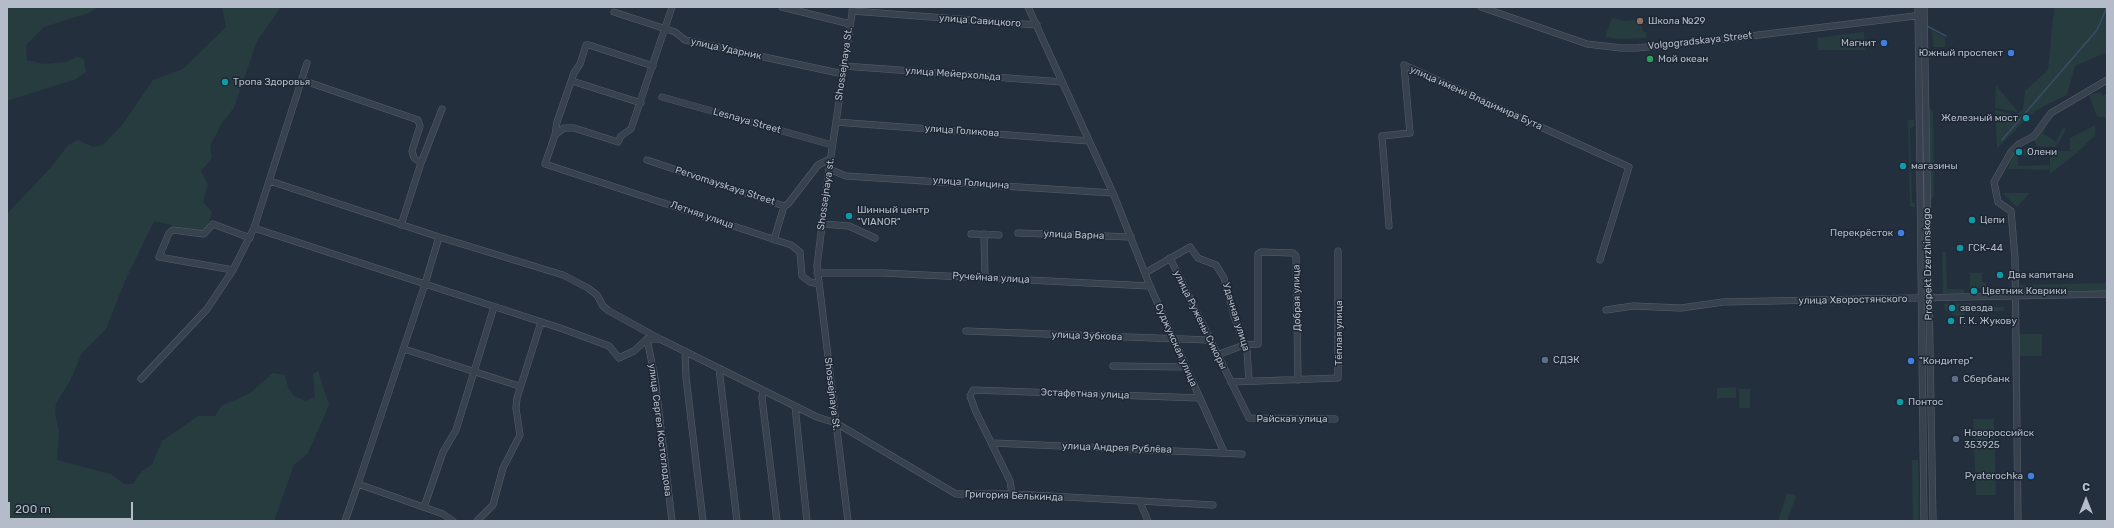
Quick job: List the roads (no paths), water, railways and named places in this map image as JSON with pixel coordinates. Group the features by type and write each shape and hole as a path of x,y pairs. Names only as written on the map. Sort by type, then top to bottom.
{"street":[{"path":"555,135 564,128 574,128 618,142 633,125 672,7"},
{"path":"782,7 850,24"},
{"path":"1028,7 1113,192"},
{"name":"Volgogradskaya Street","path":"1481,7 1587,44 1621,48 1637,48 1726,39 1921,15"},
{"name":"Prospekt Dzerzhinskogo","path":"1918,7 1921,15 1929,299 1933,521"},
{"name":"Prospekt Dzerzhinskogo","path":"1924,7 1921,15 1924,521"},
{"name":"Shossejnaya St.","path":"836,122 853,9"},
{"name":"улица Савицкого","path":"853,9 1036,25"},
{"name":"улица Ударник","path":"614,12 665,30 675,32 685,40 843,74"},
{"path":"555,135 557,122 586,45 653,66"},
{"path":"141,379 207,309 233,270 250,238 270,181 307,63"},
{"name":"улица имени Владимира Бута","path":"1390,226 1382,136 1410,133 1404,65 1629,168 1600,260"},
{"name":"улица Мейерхольда","path":"844,66 1062,82"},
{"path":"302,80 418,120 420,126 412,150 414,158 421,163"},
{"path":"2018,521 2016,296 2011,211 1998,202 1994,182 2014,148 2034,136 2045,119 2051,113 2107,80"},
{"path":"572,81 641,103"},
{"name":"Lesnaya Street","path":"662,97 832,145"},
{"path":"401,225 421,163 442,109"},
{"name":"улица Голикова","path":"836,122 1089,141"},
{"name":"Shossejnaya st.","path":"817,272 817,253 836,122"},
{"name":"Летняя улица","path":"555,135 545,164 665,202 791,245 800,252 802,276 810,282 819,284"},
{"name":"Pervomayskaya Street","path":"647,160 784,206 788,204 818,166 830,159"},
{"name":"улица Голицина","path":"829,170 846,176 1113,192"},
{"name":"Григория Белькинда","path":"270,181 401,225 563,275 588,288 597,295 602,306 609,311 660,339 817,417 836,424 956,494 1012,494 1213,506"},
{"name":"Суджукская улица","path":"1113,192 1173,340 1224,452"},
{"path":"774,240 784,206"},
{"path":"233,270 159,257 169,233 173,230 204,234 213,224 250,238"},
{"path":"822,224 849,226 875,238"},
{"path":"254,228 609,346 619,358 634,350 647,339 660,339"},
{"name":"улица Варна","path":"1018,233 1131,238"},
{"path":"971,234 999,235"},
{"path":"984,234 984,278"},
{"path":"345,521 404,349 439,237"},
{"name":"Удачная улица","path":"1170,258 1190,247 1198,258 1216,265 1224,278 1248,357 1249,380"},
{"name":"Добрая улица","path":"1244,345 1256,346 1259,343 1258,254 1261,252 1296,255 1298,380"},
{"name":"Тёплая улица","path":"1231,382 1249,380 1338,378 1338,252"},
{"path":"1145,273 1170,258"},
{"name":"улица Ружены Сикоры","path":"1170,258 1209,340 1249,418"},
{"name":"Shossejnaya St.","path":"817,272 848,521"},
{"name":"Ручейная улица","path":"817,272 883,273 1150,286"},
{"name":"улица Хворостянского","path":"1606,310 1648,305 1682,308 1723,302 1929,299 2107,294"},
{"path":"424,507 443,452 456,430 494,307"},
{"path":"477,521 493,505 503,468 520,435 516,408 519,386 540,322"},
{"name":"улица Зубкова","path":"966,331 1173,340 1209,340"},
{"name":"улица Сергея Костоглодова","path":"647,339 655,378 672,521"},
{"path":"1217,355 1244,345"},
{"path":"404,349 519,386"},
{"path":"685,351 686,377 703,521"},
{"path":"1922,356 1930,356"},
{"path":"1112,366 1186,367"},
{"path":"719,368 737,521"},
{"path":"763,390 762,398 777,521"},
{"name":"Эстафетная улица","path":"993,444 976,412 970,392 976,390 1200,398"},
{"path":"795,406 807,521"},
{"name":"Райская улица","path":"1249,418 1335,419"},
{"path":"993,444 1010,481 1012,494"},
{"name":"улица Андрея Рублёва","path":"993,444 1224,452 1242,454"},
{"path":"358,484 443,514 452,521"},
{"path":"1140,502 1148,521"}],"waterway":[{"path":"2002,140 2097,30 2107,7"},
{"path":"1927,26 1946,36"}],"place":[{"name":"Школа №29","path":"1640,21"},
{"name":"Магнит","path":"1884,43"},
{"name":"Южный проспект","path":"2011,53"},
{"name":"Мой океан","path":"1650,59"},
{"name":"Тропа Здоровья","path":"225,82"},
{"name":"Железный мост","path":"2026,118"},
{"name":"Олени","path":"2019,152"},
{"name":"магазины","path":"1903,166"},
{"name":"Шинный центр \"VIANOR\"","path":"849,216"},
{"name":"Цепи","path":"1972,220"},
{"name":"Перекрёсток","path":"1901,233"},
{"name":"ГСК-44","path":"1960,248"},
{"name":"Два капитана","path":"2000,275"},
{"name":"Цветник Коврики","path":"1974,291"},
{"name":"звезда","path":"1952,308"},
{"name":"Г. К. Жукову","path":"1951,321"},
{"name":"СДЭК","path":"1545,360"},
{"name":"\"Кондитер\"","path":"1911,361"},
{"name":"Сбербанк","path":"1955,379"},
{"name":"Понтос","path":"1900,402"},
{"name":"Новороссийск 353925","path":"1956,439"},
{"name":"Pyaterochka","path":"2031,476"}]}
